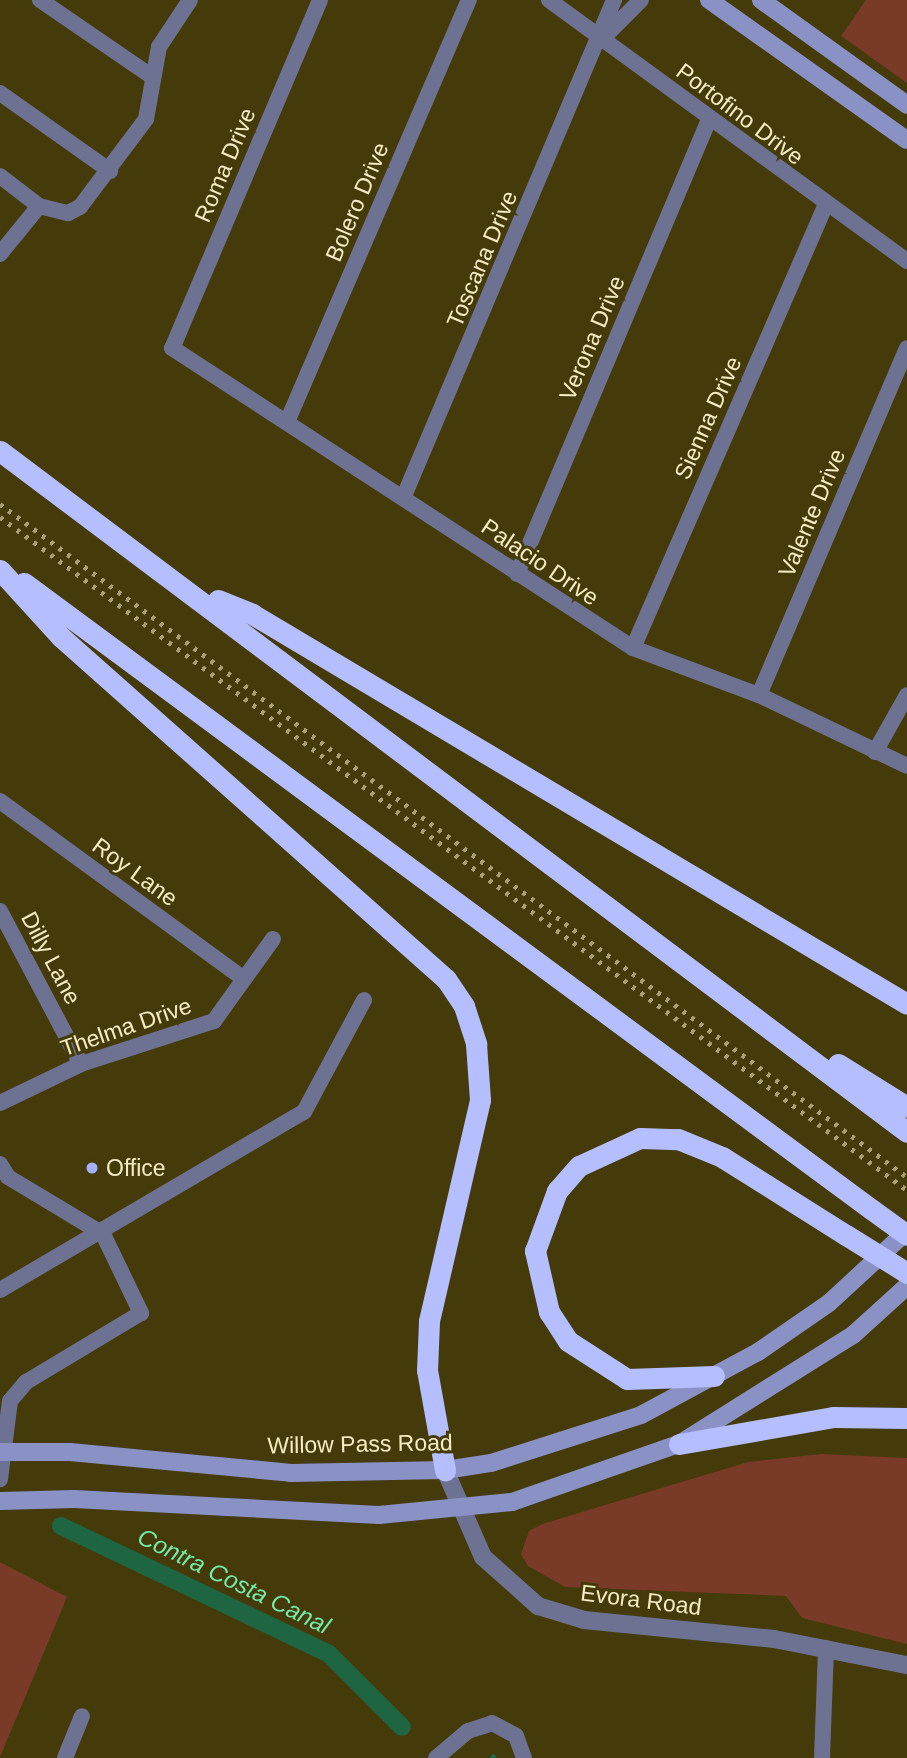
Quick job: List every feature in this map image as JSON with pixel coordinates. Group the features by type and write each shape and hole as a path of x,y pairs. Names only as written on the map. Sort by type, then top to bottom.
{"highway":[{"path":"0,451 189,589 907,1132"},
{"path":"0,567 907,1233"},
{"path":"0,567 61,636 439,972 464,1006 476,1044 480,1100 429,1321 427,1370 445,1470"},
{"path":"189,589 252,614 907,1003"},
{"path":"720,991 907,1107"},
{"path":"714,1376 627,1379 568,1341 549,1312 535,1251 557,1191 579,1166 640,1138 678,1139 722,1157 907,1273"},
{"path":"679,1444 833,1417 907,1418"}],"main road":[{"path":"709,0 907,140"},
{"path":"761,0 907,105"},
{"path":"858,105 907,127"},
{"name":"Willow Pass Road","path":"2,1452 291,1473 445,1470 561,1443 641,1415 714,1376 829,1303 907,1233"},
{"path":"0,1501 74,1499 289,1515 459,1509 559,1489 679,1444 853,1335 907,1286"}],"street":[{"path":"40,0 151,76"},
{"path":"0,176 39,206 68,213 110,171 146,119 151,76 159,47 190,0"},
{"name":"Roma Drive","path":"172,348 320,0"},
{"name":"Bolero Drive","path":"287,422 469,0"},
{"name":"Portofino Drive","path":"549,0 709,120 907,261"},
{"name":"Toscana Drive","path":"404,496 602,39 614,0"},
{"name":"Toscana Drive","path":"602,39 641,0"},
{"path":"0,93 110,171"},
{"name":"Verona Drive","path":"517,574 709,120"},
{"name":"Sienna Drive","path":"633,648 826,205"},
{"path":"0,254 39,206"},
{"name":"Palacio Drive","path":"172,348 404,496 517,574 633,648 759,695 907,766"},
{"name":"Valente Drive","path":"759,695 907,348"},
{"path":"875,752 907,695"},
{"name":"Roy Lane","path":"0,801 244,979"},
{"name":"Dilly Lane","path":"0,911 81,1064"},
{"name":"Thelma Drive","path":"0,1103 81,1064 214,1021 273,939"},
{"path":"0,1290 103,1234 304,1112 364,1000"},
{"path":"0,1164 8,1177 103,1234 141,1313 26,1382 10,1401 0,1479"},
{"name":"Evora Road","path":"445,1470 459,1509 499,1577 561,1615 826,1648 907,1665"},
{"path":"822,1758 826,1648"},
{"path":"65,1758 82,1716"},
{"path":"436,1758 468,1731 492,1723 516,1736 524,1758"}],"shaded area":[{"path":"866,0 907,0 907,83 841,36"},
{"path":"821,1454 907,1458 907,1644 802,1618 786,1596 565,1587 528,1566 521,1554 529,1531 542,1524 748,1462"},
{"path":"0,1562 67,1597 0,1757"}],"waterway":[{"name":"Contra Costa Canal","path":"61,1526 329,1654 402,1727"}],"railway":[{"path":"0,504 907,1177"},
{"path":"0,517 907,1190"}],"place":[{"name":"Office","path":"92,1168"}]}
